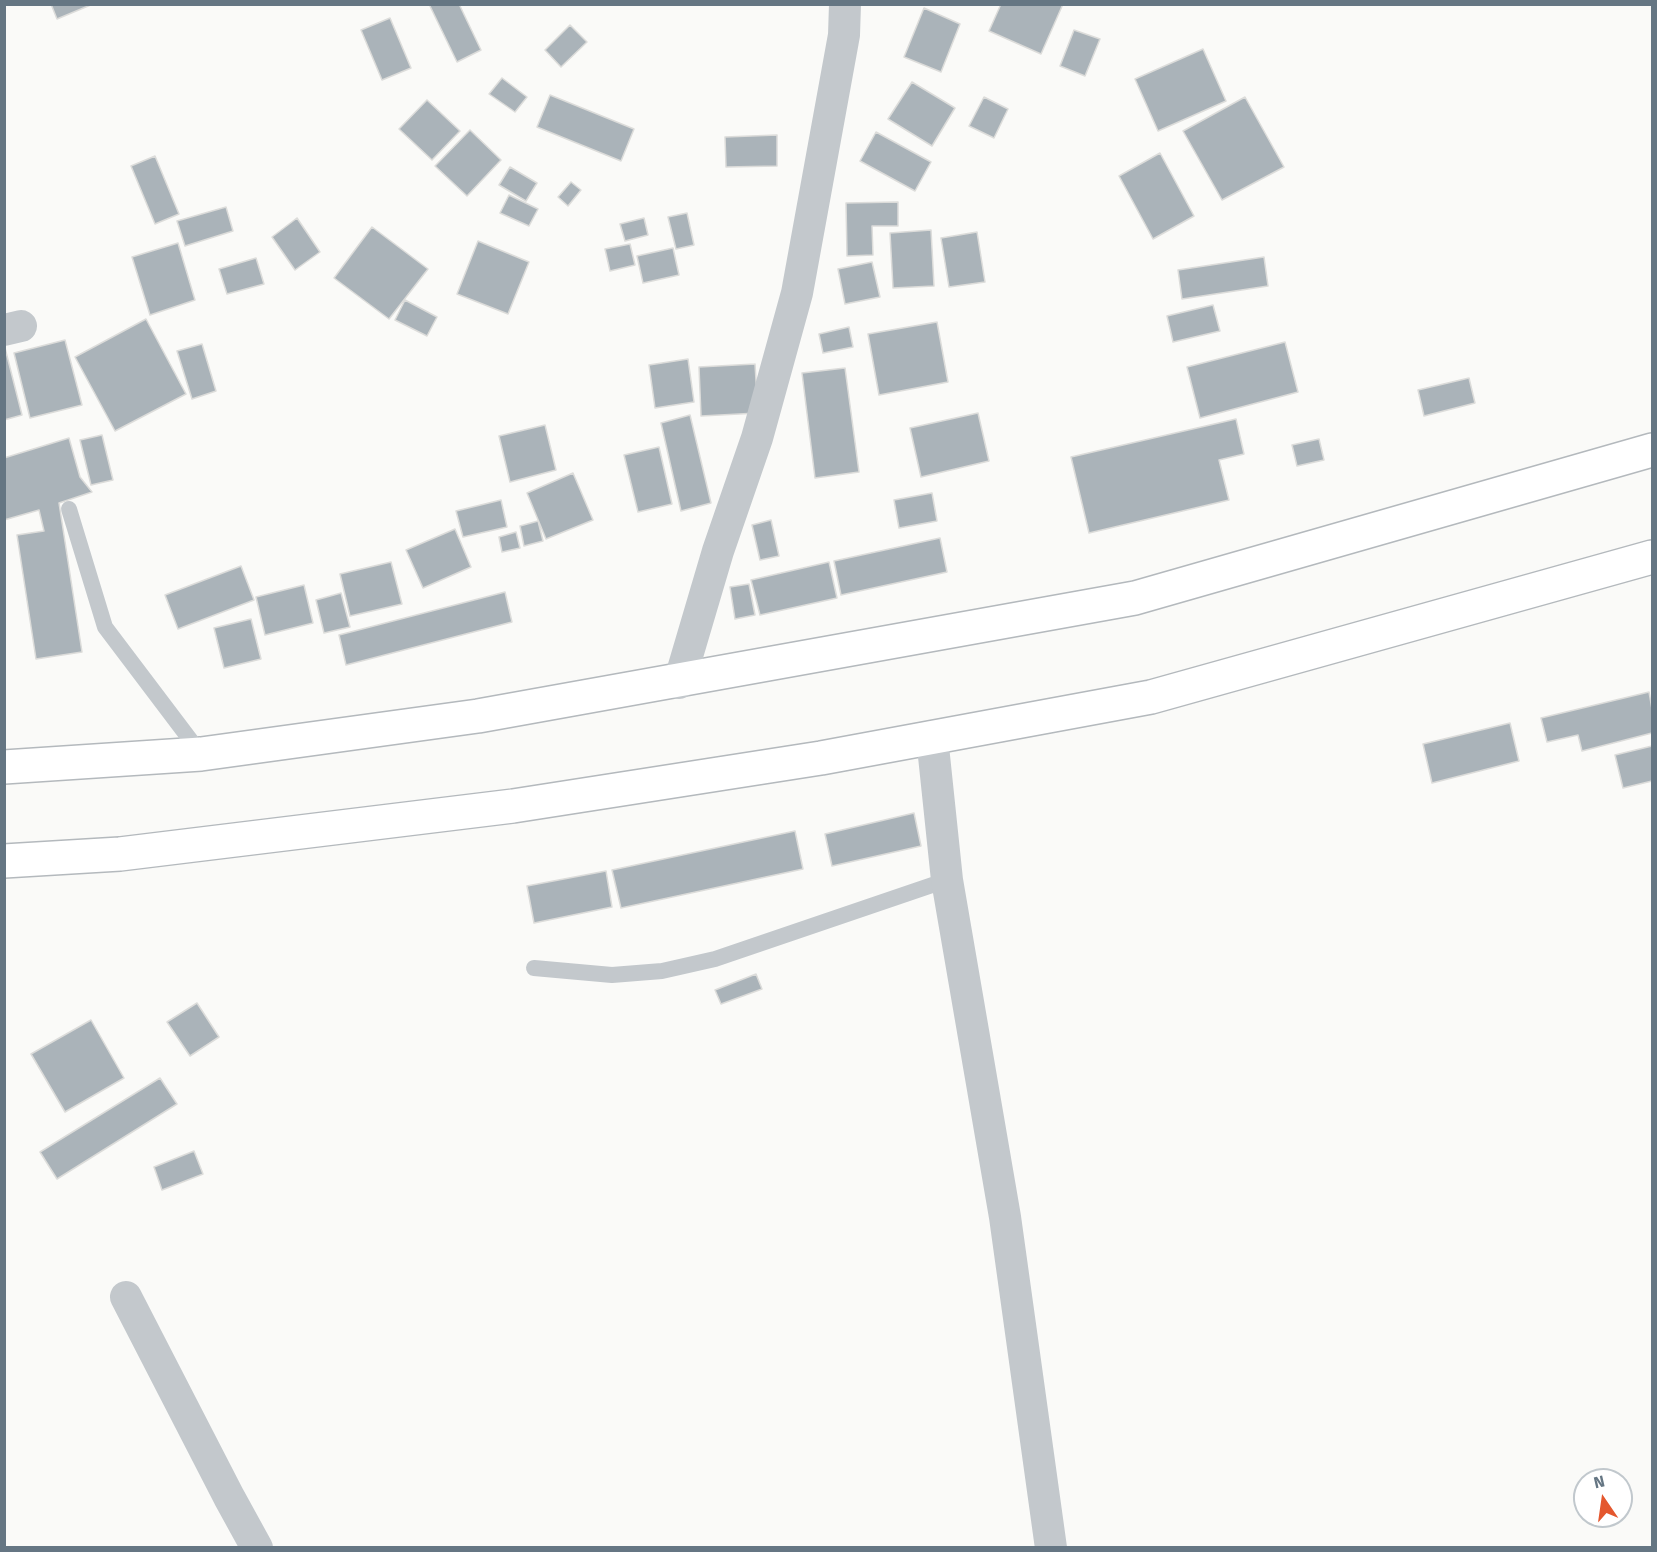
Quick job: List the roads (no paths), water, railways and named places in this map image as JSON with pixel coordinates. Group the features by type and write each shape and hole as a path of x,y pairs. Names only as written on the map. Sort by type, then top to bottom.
{"highway":[{"path":"4,767 201,754 478,716 679,682 1136,598 1653,450"},
{"path":"4,861 120,854 513,806 821,758 1151,697 1653,557"}],"street":[{"path":"679,682 718,551 758,438 797,293 844,35 845,4"},
{"path":"932,737 947,880 1005,1216 1051,1548"},
{"path":"126,1297 257,1548"}],"lane":[{"path":"69,509 105,627 201,754"},
{"path":"534,968 612,975 662,971 715,959 947,880"}]}
